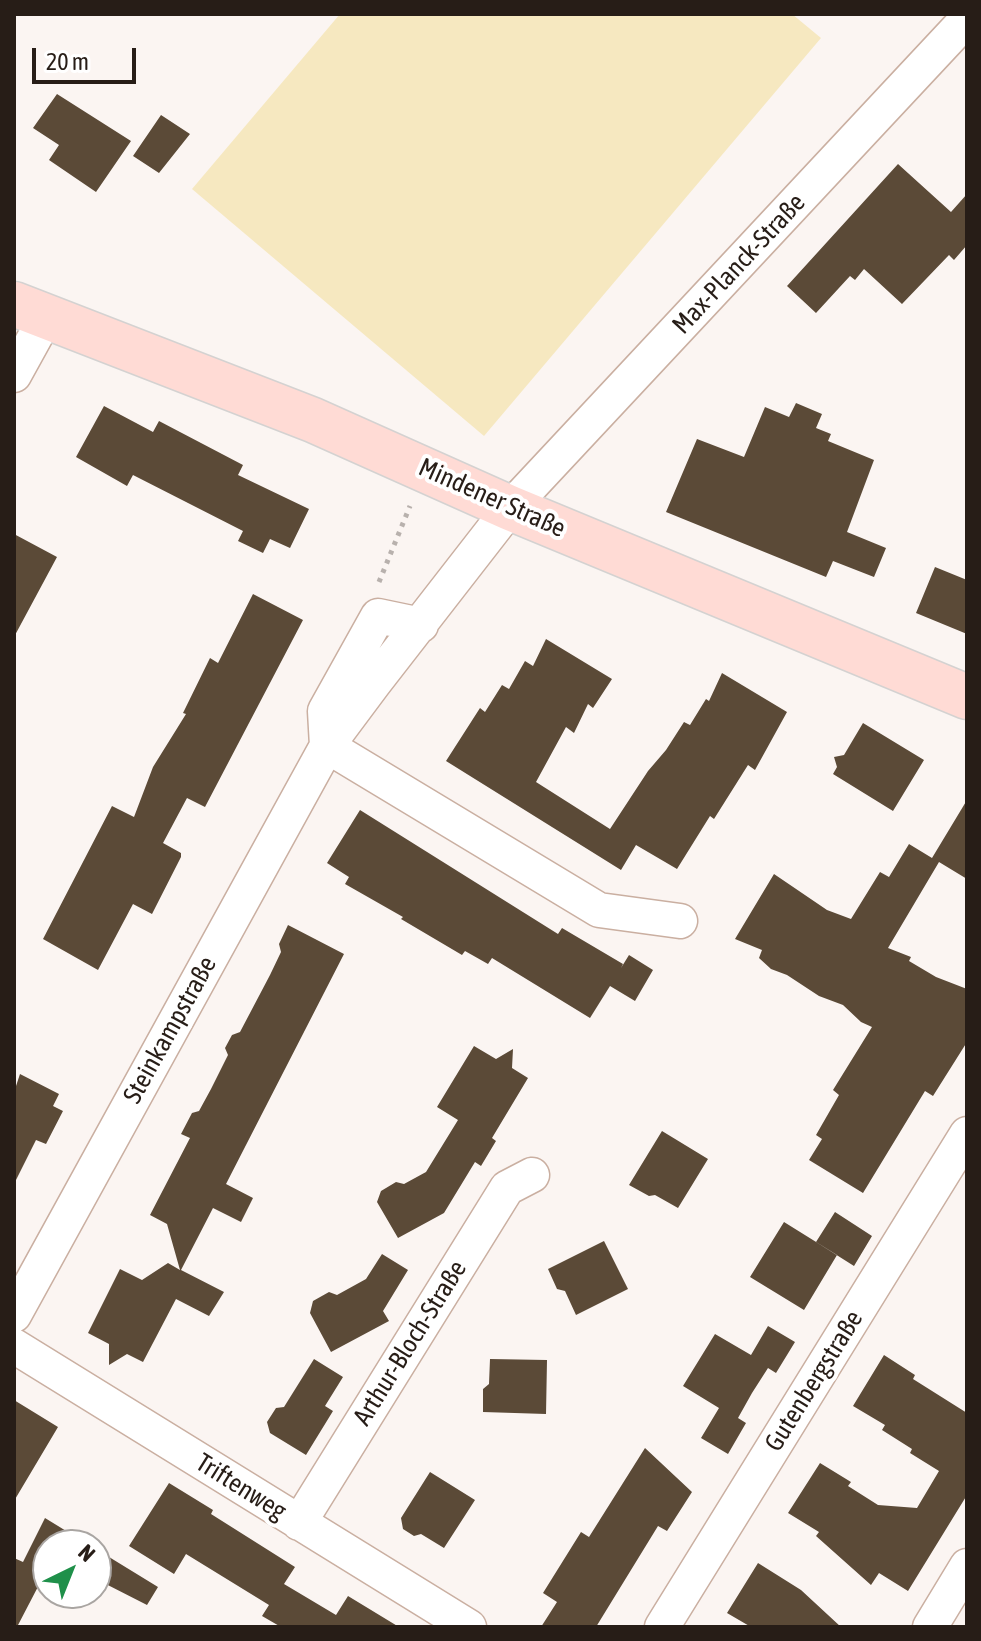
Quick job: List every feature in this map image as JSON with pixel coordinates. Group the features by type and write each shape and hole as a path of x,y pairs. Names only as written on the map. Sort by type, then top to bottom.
{"main road":[{"name":"Mindener Straße","path":"30,310 313,420 510,508 967,697"}],"street":[{"name":"Max-Planck-Straße","path":"510,508 967,19"},
{"path":"14,375 30,310"},
{"name":"Steinkampstraße","path":"14,1315 327,746 510,508"},
{"path":"421,625 378,616 325,711 327,746 599,910 680,921"},
{"name":"Gutenbergstraße","path":"662,1627 967,1134"},
{"name":"Arthur-Bloch-Straße","path":"299,1523 507,1188 532,1175"},
{"name":"Triftenweg","path":"14,1346 469,1627"},
{"path":"930,1627 967,1566"}],"path":[{"path":"378,616 374,594 426,469"}],"shaded area":[{"path":"340,14 792,14 821,38 484,436 192,189"}],"building":[{"path":"57,94 131,141 96,192 49,160 59,145 33,128"},
{"path":"161,115 190,134 159,173 133,156"},
{"path":"898,164 951,212 967,194 967,245 954,260 949,255 902,304 864,269 855,280 850,276 816,313 787,286"},
{"path":"796,403 822,414 816,428 831,434 828,441 874,460 847,532 886,548 874,577 833,561 826,577 666,512 697,439 744,457 765,407 789,417"},
{"path":"104,406 153,432 159,421 243,465 238,475 309,509 290,548 270,539 263,553 238,541 243,531 133,475 127,486 76,457"},
{"path":"14,534 57,557 14,637"},
{"path":"935,567 967,580 967,634 916,613"},
{"path":"253,594 303,620 205,807 187,798 163,843 181,853 181,857 152,914 133,904 98,970 43,939 112,806 134,817 153,767 186,714 183,713 210,658 218,663"},
{"path":"546,639 612,679 593,708 588,704 574,733 566,727 536,782 610,829 684,722 690,725 706,699 709,701 722,673 787,712 755,770 748,765 714,819 710,816 677,869 636,845 621,870 446,761 480,708 485,712 502,685 509,689 525,661 533,666"},
{"path":"863,723 924,760 893,811 833,774 837,767 834,757 844,755"},
{"path":"967,800 967,879 939,862 888,948 911,957 909,961 936,977 967,989 967,1042 933,1096 925,1091 863,1193 809,1160 822,1139 816,1135 839,1095 833,1090 872,1027 861,1022 843,1005 819,996 787,975 771,969 759,958 762,950 735,939 774,874 827,910 851,919 880,872 889,877 909,844 932,858"},
{"path":"360,810 558,934 562,928 623,964 621,968 629,955 653,970 635,1001 610,986 590,1018 492,958 488,964 465,951 462,955 345,884 349,877 327,863"},
{"path":"288,925 344,954 226,1184 253,1198 241,1222 213,1208 181,1270 224,1292 209,1316 176,1299 143,1362 127,1354 109,1365 109,1344 88,1333 120,1269 142,1280 168,1263 180,1270 167,1224 150,1215 190,1138 181,1134 192,1113 199,1111 228,1055 225,1048 232,1035 240,1032 270,975 281,952 279,944"},
{"path":"474,1046 496,1059 513,1049 512,1068 528,1078 492,1138 496,1141 481,1166 475,1162 444,1213 398,1238 377,1202 381,1191 396,1182 404,1184 426,1172 458,1120 437,1107"},
{"path":"20,1074 59,1094 53,1106 63,1111 46,1144 36,1140 14,1184 14,1092"},
{"path":"662,1131 708,1159 678,1208 629,1185"},
{"path":"835,1212 872,1236 854,1266 816,1242"},
{"path":"784,1222 837,1255 804,1310 750,1277"},
{"path":"604,1241 628,1289 576,1315 565,1291 557,1289 548,1269"},
{"path":"382,1254 408,1270 383,1311 389,1321 331,1352 310,1313 313,1301 329,1292 337,1295 366,1279"},
{"path":"768,1326 795,1342 776,1373 768,1368 752,1393 738,1418 746,1423 728,1454 701,1438 719,1408 683,1386 715,1334 751,1355"},
{"path":"884,1355 915,1375 913,1379 967,1413 967,1495 908,1591 879,1573 871,1585 816,1536 819,1532 788,1513 820,1463 851,1482 848,1486 878,1505 917,1508 939,1471 882,1430 885,1425 853,1406"},
{"path":"314,1359 343,1377 325,1406 333,1411 306,1455 270,1433 267,1422 276,1408 284,1407"},
{"path":"490,1359 547,1360 546,1414 483,1412 483,1389 489,1384"},
{"path":"14,1400 58,1427 14,1501"},
{"path":"645,1448 692,1492 667,1531 658,1526 596,1627 541,1627 557,1602 543,1593 581,1532 589,1537"},
{"path":"430,1472 475,1500 444,1548 421,1534 414,1536 403,1529 401,1518"},
{"path":"169,1483 213,1510 211,1514 295,1567 284,1584 336,1615 348,1596 399,1627 281,1627 262,1616 269,1605 186,1554 174,1574 129,1546"},
{"path":"45,1518 63,1529 40,1529"},
{"path":"32,1544 32,1598 17,1627 14,1627 14,1558 23,1562"},
{"path":"112,1559 158,1587 147,1605 112,1587"},
{"path":"758,1563 801,1590 841,1627 751,1627 727,1613"}]}
